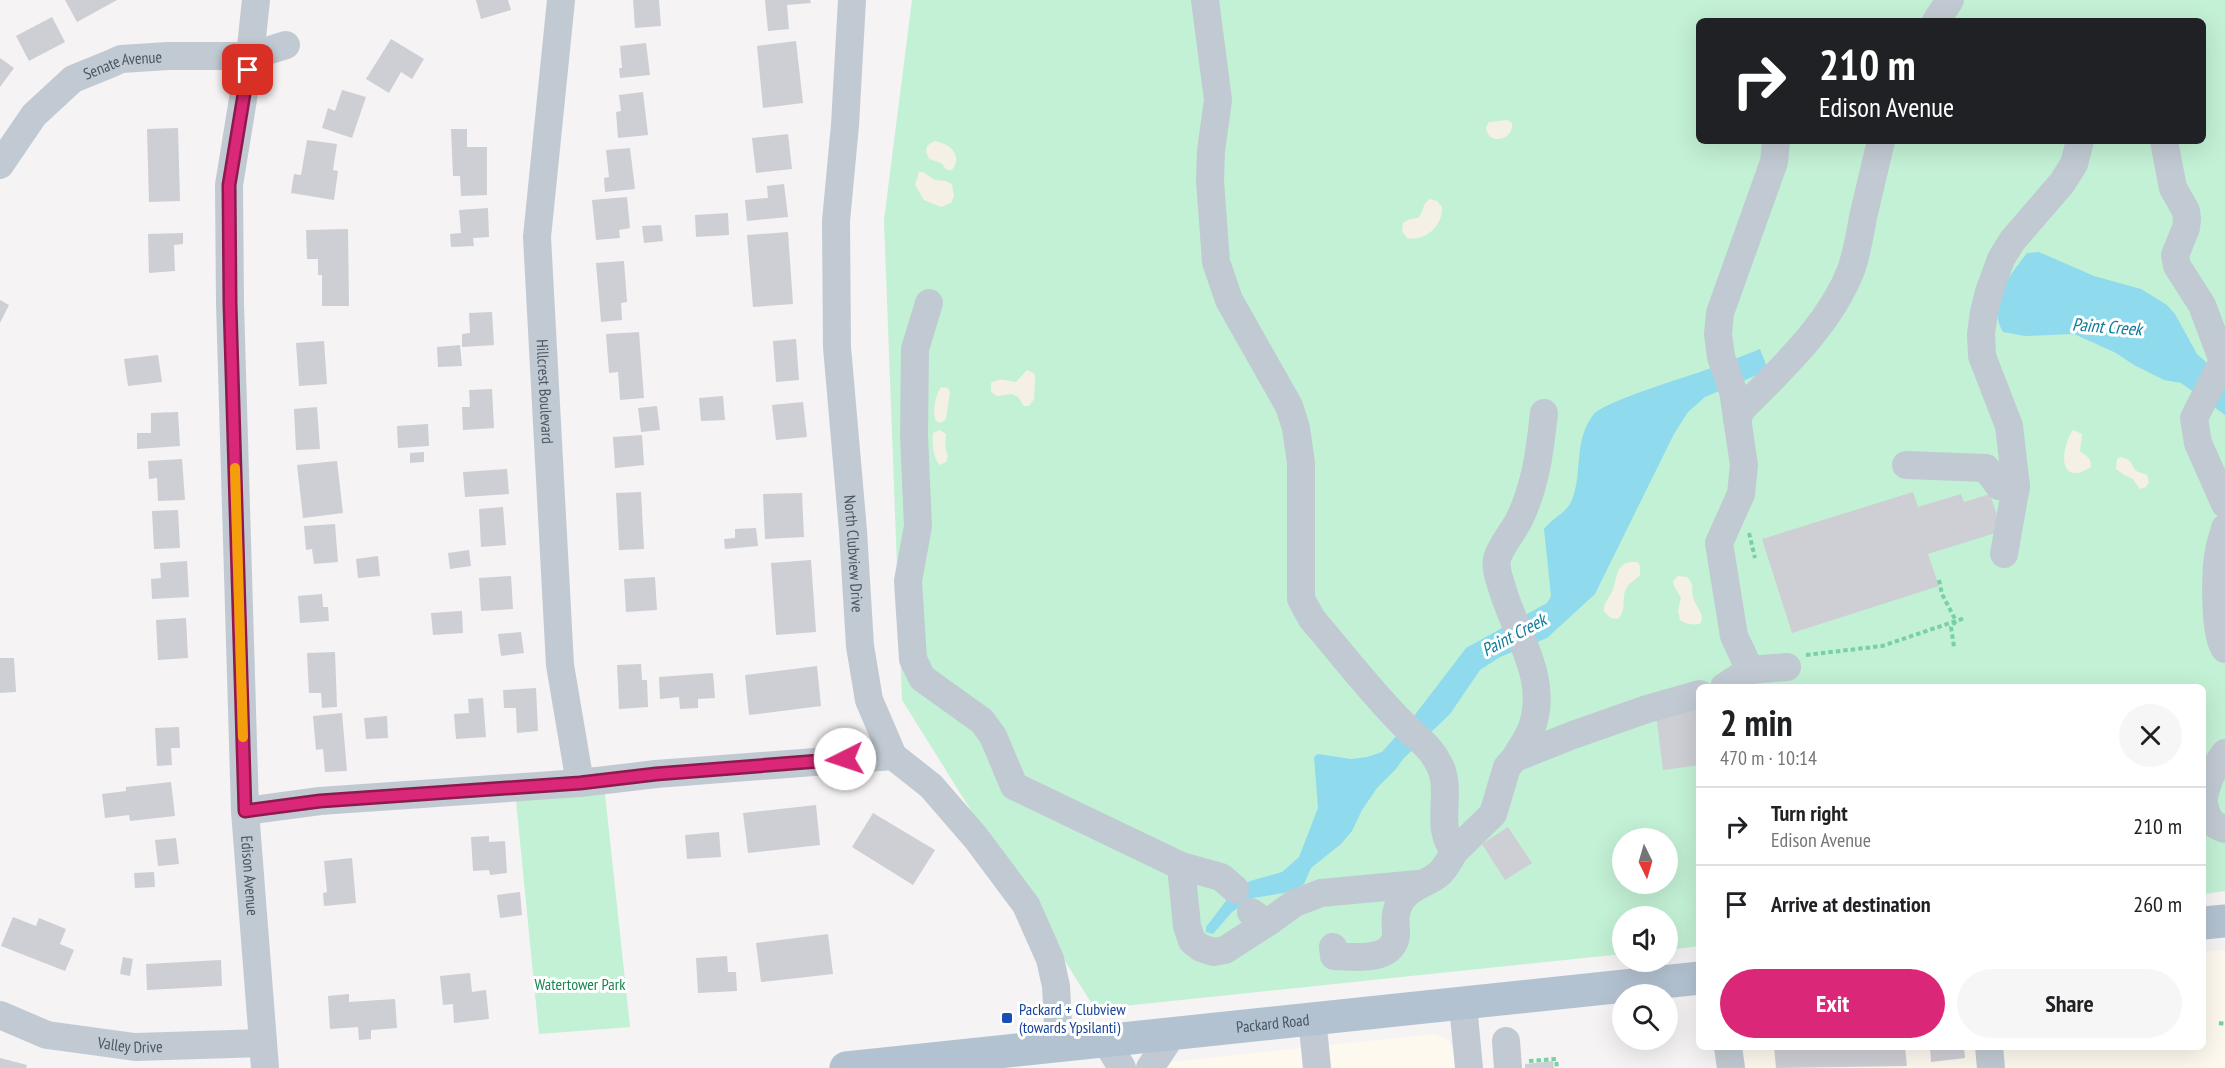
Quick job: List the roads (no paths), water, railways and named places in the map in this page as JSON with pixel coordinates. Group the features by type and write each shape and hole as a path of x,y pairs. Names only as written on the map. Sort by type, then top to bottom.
{"main road":[{"path":"2206,923 2225,921"},
{"name":"Packard Road","path":"846,1068 941,1063 1059,1046 1114,1054 1173,1033 1464,1005 1696,978"}],"street":[{"name":"Edison Avenue","path":"256,0 250,56 229,185 230,304 245,811 264,1055"},
{"name":"Hillcrest Boulevard","path":"561,0 537,237 560,665 580,783"},
{"name":"North Clubview Drive","path":"852,0 845,125 836,220 837,347 853,531 860,646 869,700 893,756 931,786 976,838 1026,905 1050,959 1056,986 1059,1046"},
{"path":"1205,0 1218,100 1210,180 1216,262 1229,300 1290,406 1296,428 1301,463 1301,598 1311,619 1439,764 1445,779 1444,831 1448,843 1455,851"},
{"path":"1938,18 1950,0"},
{"name":"Senate Avenue","path":"0,165 34,115 74,79 121,59 168,56 250,56 286,45"},
{"path":"1750,670 1734,636 1719,543 1741,494 1744,465 1733,391 1721,357 1718,334 1720,313 1774,162 1776,144"},
{"path":"1737,419 1742,409 1821,323 1841,291 1856,252 1880,144"},
{"path":"2004,554 2009,493 2009,426 1982,356 1981,334 1984,312 2001,259 2012,240 2062,183 2074,164 2079,144"},
{"path":"2165,144 2173,188 2186,211 2187,219 2186,228 2175,255 2177,266 2202,305 2223,361 2194,418 2198,443 2225,504"},
{"path":"929,303 915,349 914,435 918,526 908,581 913,660 922,678 982,722 993,736 1014,786 1180,866 1221,877 1252,907 1295,903 1321,893 1418,884 1427,881 1441,873 1455,851 1493,814 1507,767 1530,732 1535,714 1534,670 1509,610 1497,570 1497,559 1519,521 1529,497 1536,475 1544,413"},
{"path":"1906,465 1986,468 2009,493"},
{"path":"2225,528 2218,552 2217,609 2218,636 2225,649"},
{"path":"1729,684 1750,670 1794,661"},
{"path":"1515,758 1636,712 1696,695"},
{"path":"2206,790 2211,772 2225,753"},
{"path":"245,811 320,801 580,783 656,774 893,756"},
{"path":"2206,814 2207,819 2225,830"},
{"path":"1180,866 1187,926 1192,940 1201,948 1214,952 1225,950 1252,907"},
{"path":"1333,947 1334,956 1356,957 1383,954 1390,949 1395,941 1396,912 1402,899 1418,884"},
{"path":"1464,1005 1469,1068"},
{"name":"Valley Drive","path":"0,1015 47,1035 135,1047 264,1055"},
{"path":"1312,1018 1317,1068"},
{"path":"1150,1068 1173,1033"},
{"path":"1728,1050 1731,1068"},
{"path":"1989,1050 1991,1068"}],"water":[{"name":"Paint Creek","path":"2039,252 2094,276 2141,289 2167,305 2175,314 2197,354 2225,379 2225,415 2181,383 2164,380 2116,353 2074,334 2025,336 2003,332 1997,311 2002,290 2027,253"},
{"name":"Paint Creek","path":"1760,349 1767,367 1764,372 1705,397 1688,412 1674,434 1595,594 1547,638 1500,657 1480,670 1450,714 1403,759 1377,788 1362,810 1352,831 1341,844 1311,868 1304,884 1284,893 1253,898 1232,912 1213,934 1206,932 1206,927 1232,893 1250,881 1282,872 1299,857 1318,808 1314,757 1318,754 1351,759 1382,752 1414,716 1466,648 1547,603 1551,596 1544,529 1566,509 1572,500 1577,479 1580,446 1593,415 1626,398"}],"place":[{"name":"Packard + Clubview (towards Ypsilanti)","path":"1007,1018"}],"park label":[{"name":"Watertower Park","path":"580,984"}]}
